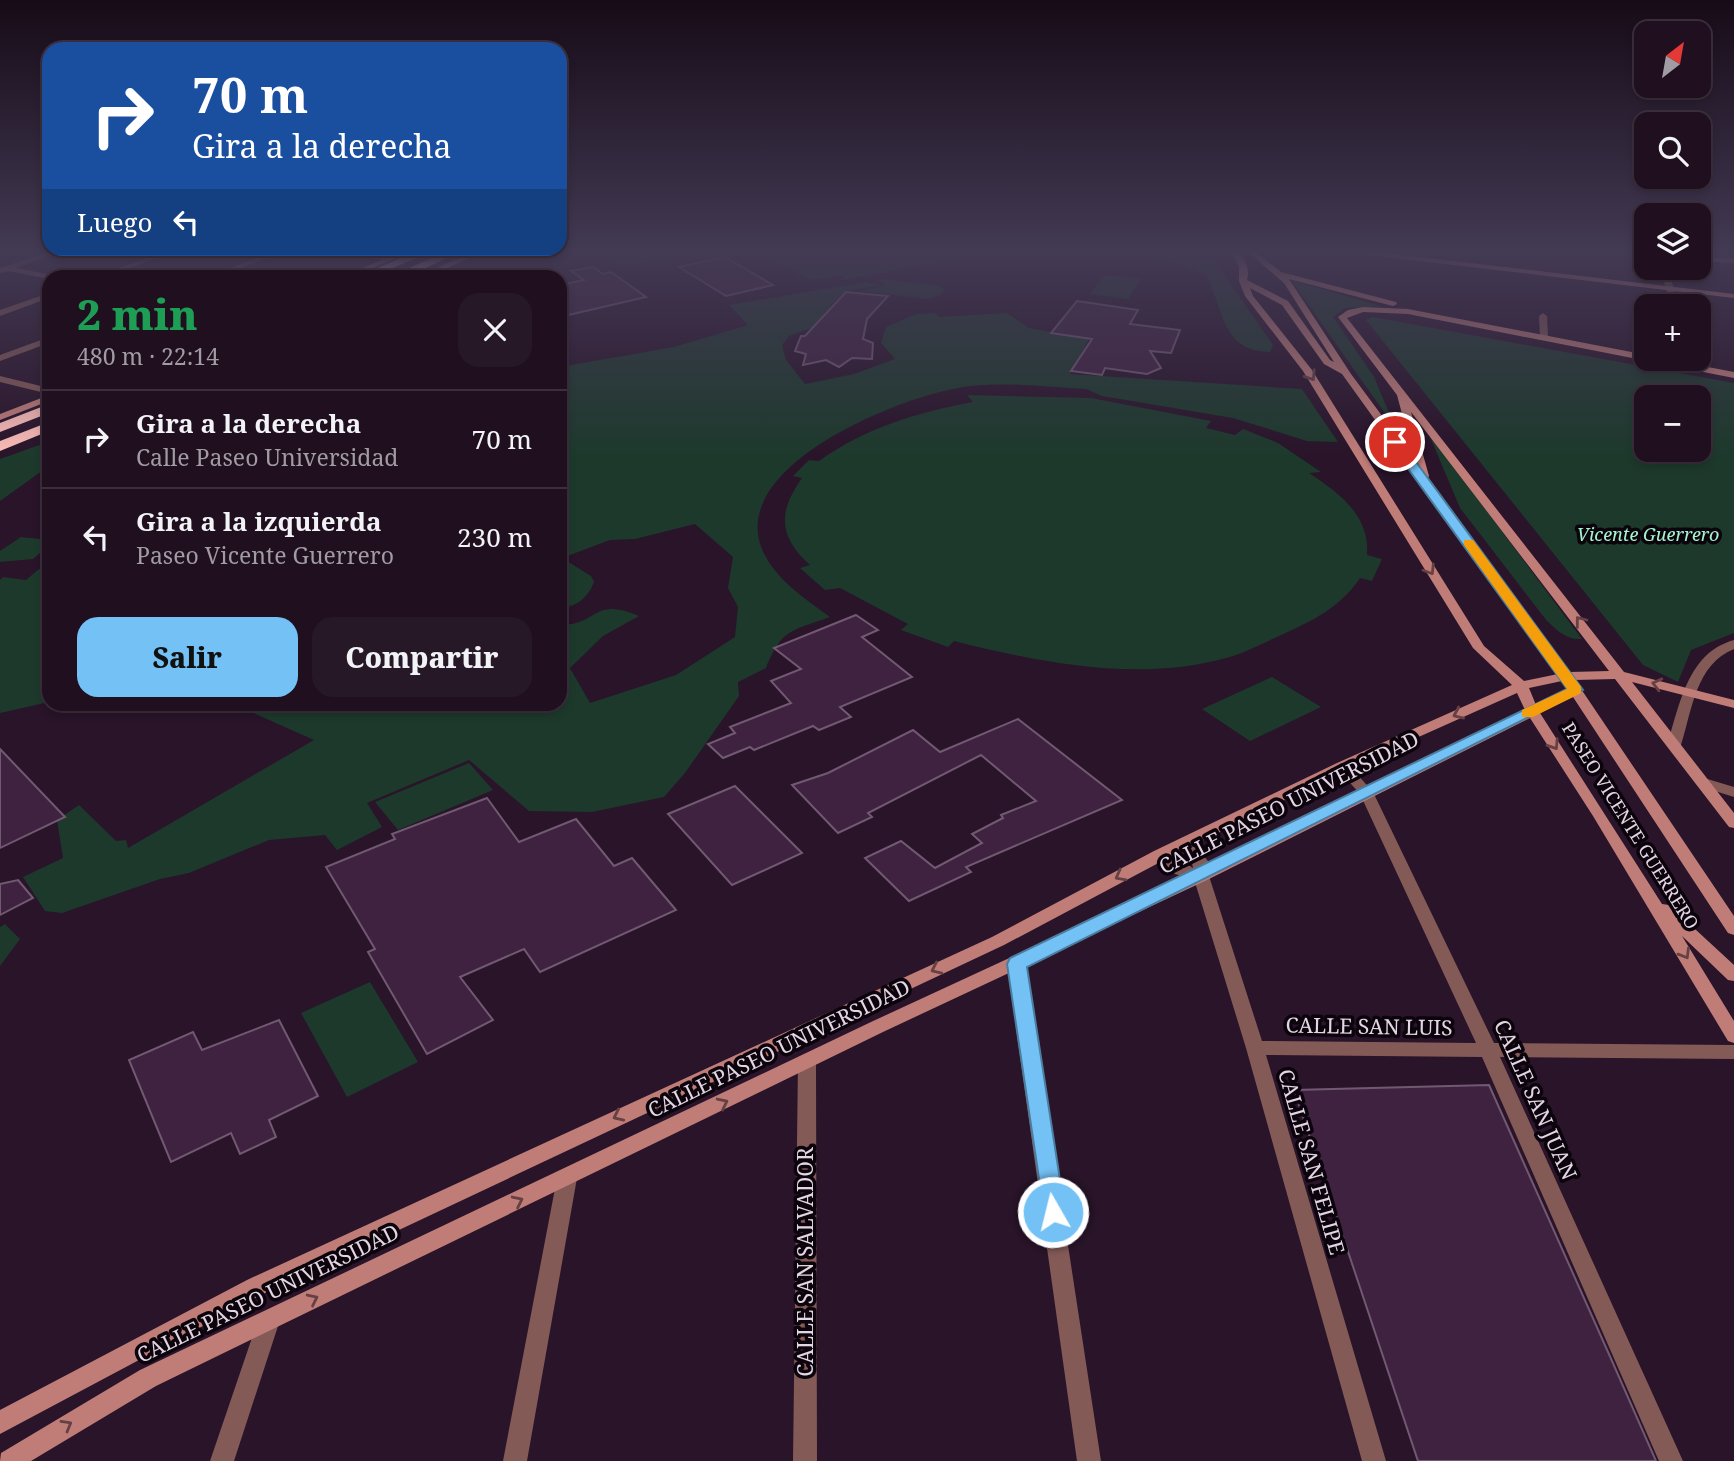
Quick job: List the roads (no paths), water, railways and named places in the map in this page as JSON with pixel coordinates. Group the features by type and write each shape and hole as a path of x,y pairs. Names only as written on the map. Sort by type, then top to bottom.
{"highway":[{"path":"0,428 42,411"},
{"path":"0,448 42,431"}],"main road":[{"name":"PASEO VICENTE GUERRERO","path":"1269,321 1307,370 1479,648 1521,686 1532,711 1650,896 1734,1036"},
{"path":"1298,321 1327,362 1345,372"},
{"name":"PASEO VICENTE GUERRERO","path":"1314,321 1345,372 1576,690 1734,929"},
{"path":"1345,321 1734,823"},
{"path":"1463,321 1634,355"},
{"path":"1711,368 1734,375"},
{"path":"1402,392 1409,428 1428,487"},
{"path":"0,418 42,401"},
{"name":"CALLE PASEO UNIVERSIDAD","path":"0,1422 255,1287 998,941 1160,855 1342,766 1521,686 1566,676 1621,675 1734,704"},
{"name":"CALLE PASEO UNIVERSIDAD","path":"9,1461 148,1378 877,1027 1200,876 1576,690"},
{"path":"1650,896 1734,975"}],"street":[{"path":"1543,321 1544,337"},
{"path":"0,358 42,343"},
{"path":"0,379 42,389"},
{"path":"1674,745 1703,662 1715,651 1734,644"},
{"name":"CALLE SAN JUAN","path":"1342,766 1366,792 1489,1052 1671,1461"},
{"path":"1704,783 1734,792"},
{"name":"CALLE SAN FELIPE","path":"1181,846 1200,860 1200,876 1255,1048 1374,1461"},
{"path":"1160,855 1181,870 1200,876"},
{"path":"1016,964 1090,1461"},
{"name":"CALLE SAN LUIS","path":"1255,1048 1734,1052"},
{"name":"CALLE SAN SALVADOR","path":"805,1461 807,1063"},
{"path":"515,1461 567,1178"},
{"path":"222,1461 269,1320"}],"park label":[{"name":"Vicente Guerrero","path":"1648,535"}]}
